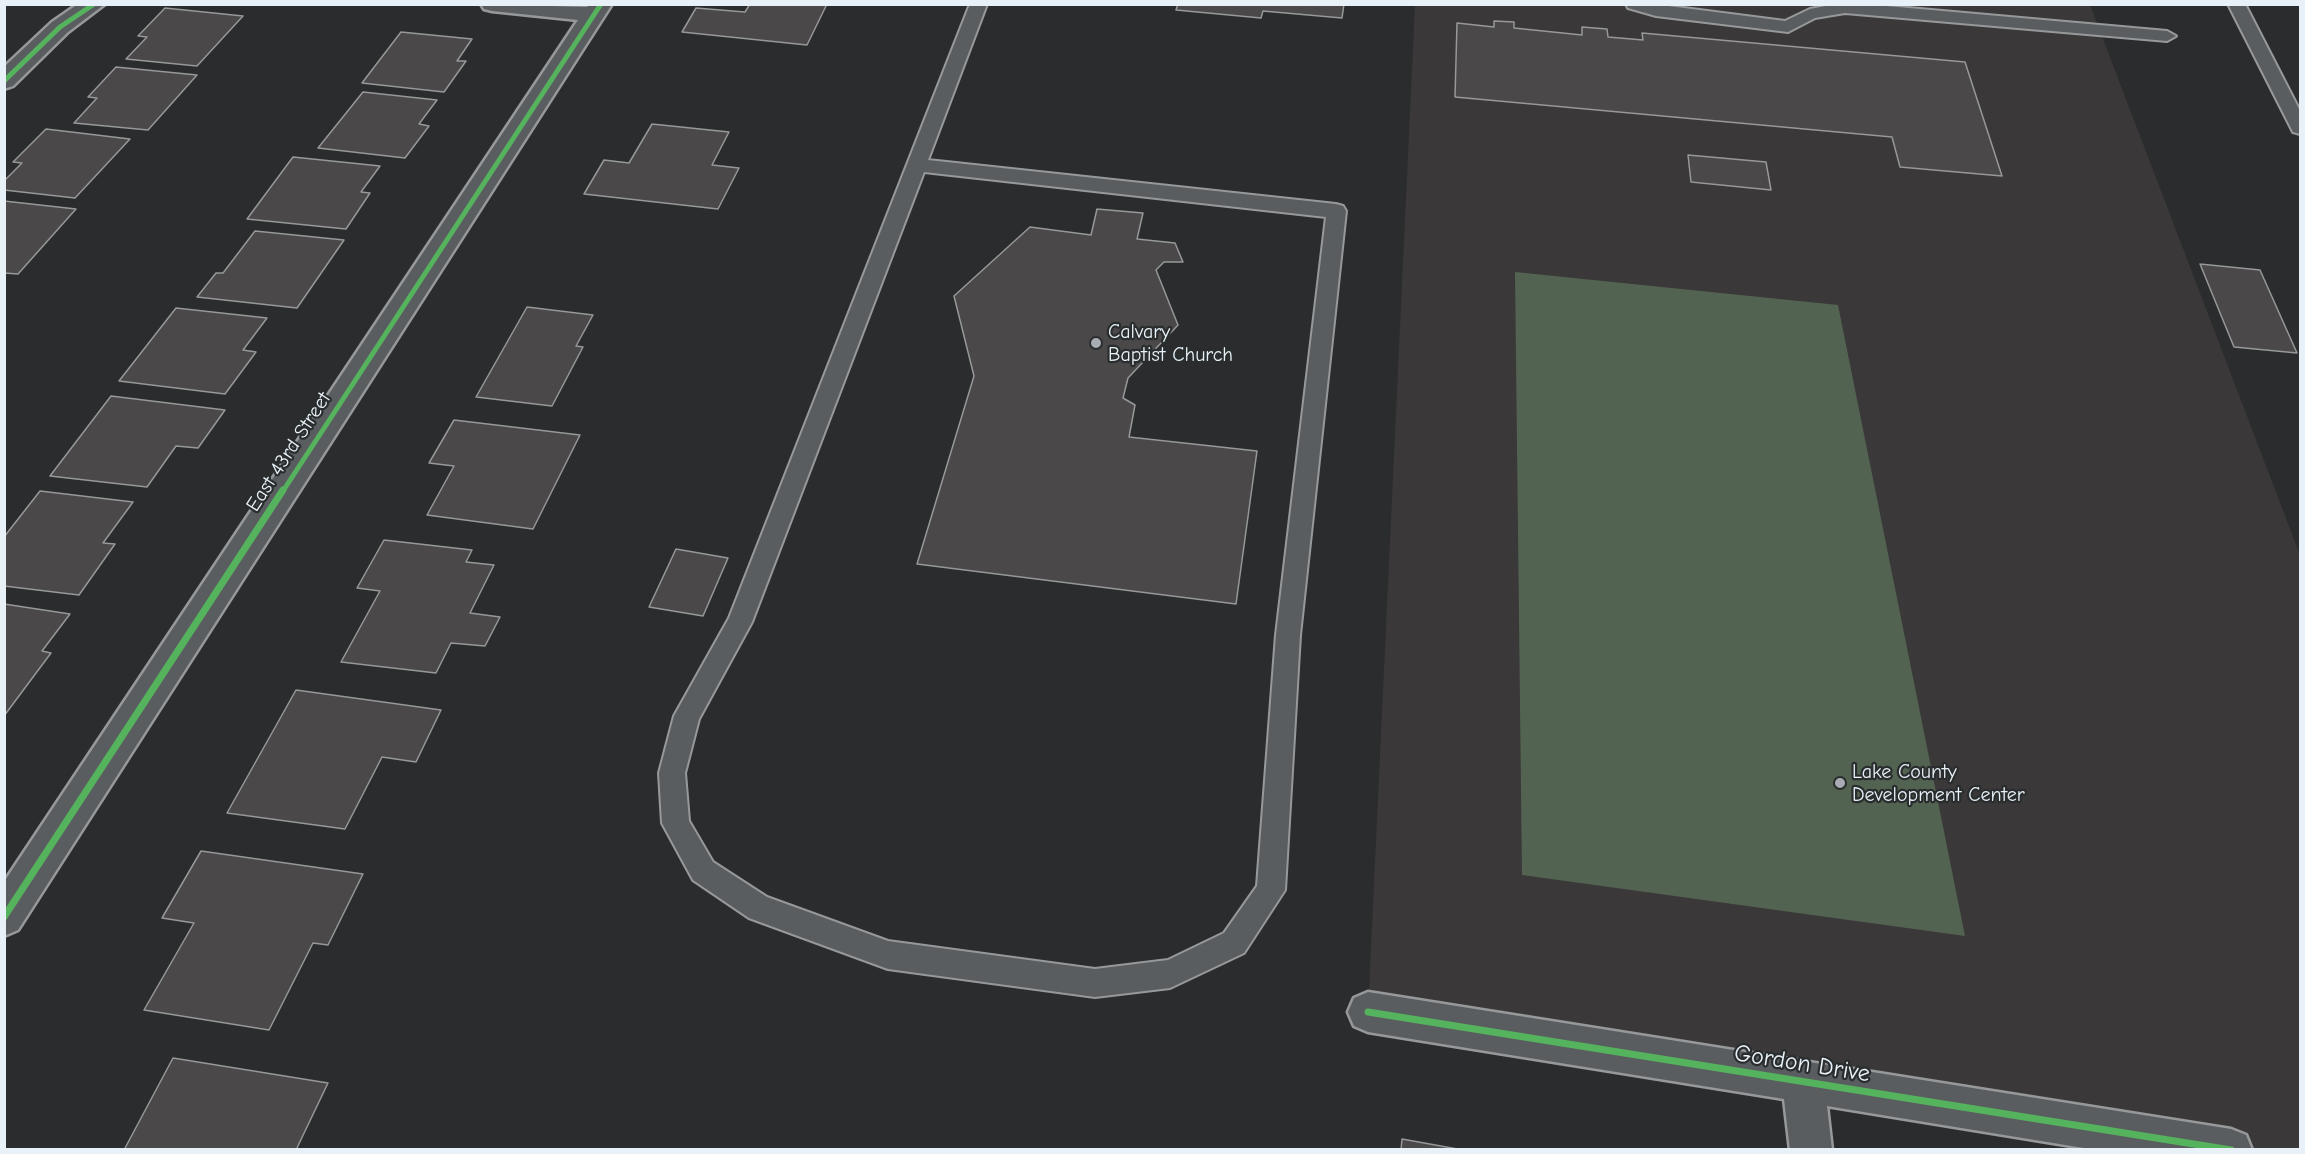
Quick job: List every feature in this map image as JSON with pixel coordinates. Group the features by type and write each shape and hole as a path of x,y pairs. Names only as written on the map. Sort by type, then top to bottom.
{"street":[{"path":"4,81 60,27 94,4"},
{"path":"492,4 598,10"},
{"name":"East 43rd Street","path":"4,917 598,10"},
{"name":"Gordon Drive","path":"1368,1012 1803,1083 2231,1149"},
{"path":"1803,1083 1811,1149"}],"lane":[{"path":"917,165 1336,211 1288,635 1271,890 1234,943 1170,974 1095,983 888,955 759,908 703,871 676,823 672,773 687,716 740,622 979,4"},
{"path":"1634,4 1656,11 1788,27 1810,14 1845,8 2167,36"},
{"path":"2040,4 2047,25"},
{"path":"2236,4 2301,128"}],"shaded area":[{"name":"Lake County Development Center","path":"1415,5 2090,5 2300,555 2300,1149 2231,1149 1368,1012"}],"green space":[{"path":"1515,272 1838,305 1965,936 1522,875"}],"building":[{"path":"750,4 827,4 807,45 682,32 696,8 745,12"},
{"path":"1178,4 1344,4 1342,18 1263,11 1261,18 1176,10"},
{"path":"165,8 243,16 197,66 126,59 147,37 138,36"},
{"path":"1494,21 1514,22 1514,28 1582,35 1582,27 1607,29 1608,37 1643,40 1642,33 1965,62 2002,176 1900,167 1892,137 1455,97 1457,23 1494,27"},
{"path":"401,32 472,39 457,61 466,61 444,92 362,83"},
{"path":"116,67 197,75 148,130 74,123 97,98 88,97"},
{"path":"363,92 437,100 419,124 429,126 405,158 318,148"},
{"path":"652,124 729,132 712,165 739,168 718,209 584,194 604,160 629,163"},
{"path":"46,129 130,139 75,198 4,190 4,181 22,163 13,162"},
{"path":"1688,155 1766,162 1771,190 1691,182"},
{"path":"293,157 380,166 361,192 370,193 346,229 247,219"},
{"path":"4,201 76,209 18,274 4,273"},
{"path":"1097,209 1143,213 1137,239 1175,243 1183,262 1164,262 1156,270 1178,325 1128,378 1123,398 1135,405 1129,437 1257,451 1236,604 917,564 974,376 954,296 1030,227 1091,235"},
{"path":"255,231 344,240 297,308 197,297 216,273 223,273"},
{"path":"2200,264 2260,270 2297,353 2234,347"},
{"path":"527,307 593,315 576,346 583,347 552,406 476,397"},
{"path":"176,308 267,318 243,350 256,352 225,394 119,381"},
{"path":"111,396 225,410 198,448 176,446 147,487 50,476"},
{"path":"454,420 580,435 533,529 427,515 454,466 429,463"},
{"path":"40,491 133,502 103,543 115,544 79,595 4,586 4,537"},
{"path":"384,540 472,550 466,562 494,565 470,613 500,617 485,646 451,643 436,673 341,662 380,591 357,588"},
{"path":"676,549 728,558 703,616 649,607"},
{"path":"4,604 70,614 42,651 51,653 4,716"},
{"path":"296,690 441,710 416,762 382,757 345,829 227,813"},
{"path":"201,851 363,874 328,945 313,943 269,1030 144,1010 194,923 162,918"},
{"path":"173,1058 328,1083 296,1150 124,1150"},
{"path":"1402,1139 1463,1150 1401,1150"}],"cycle path":[{"path":"4,81 60,27 94,4"},
{"path":"4,917 601,4"},
{"path":"1368,1012 2231,1150"}],"place":[{"name":"Calvary Baptist Church","path":"1096,343"},
{"name":"Lake County Development Center","path":"1840,783"}]}
